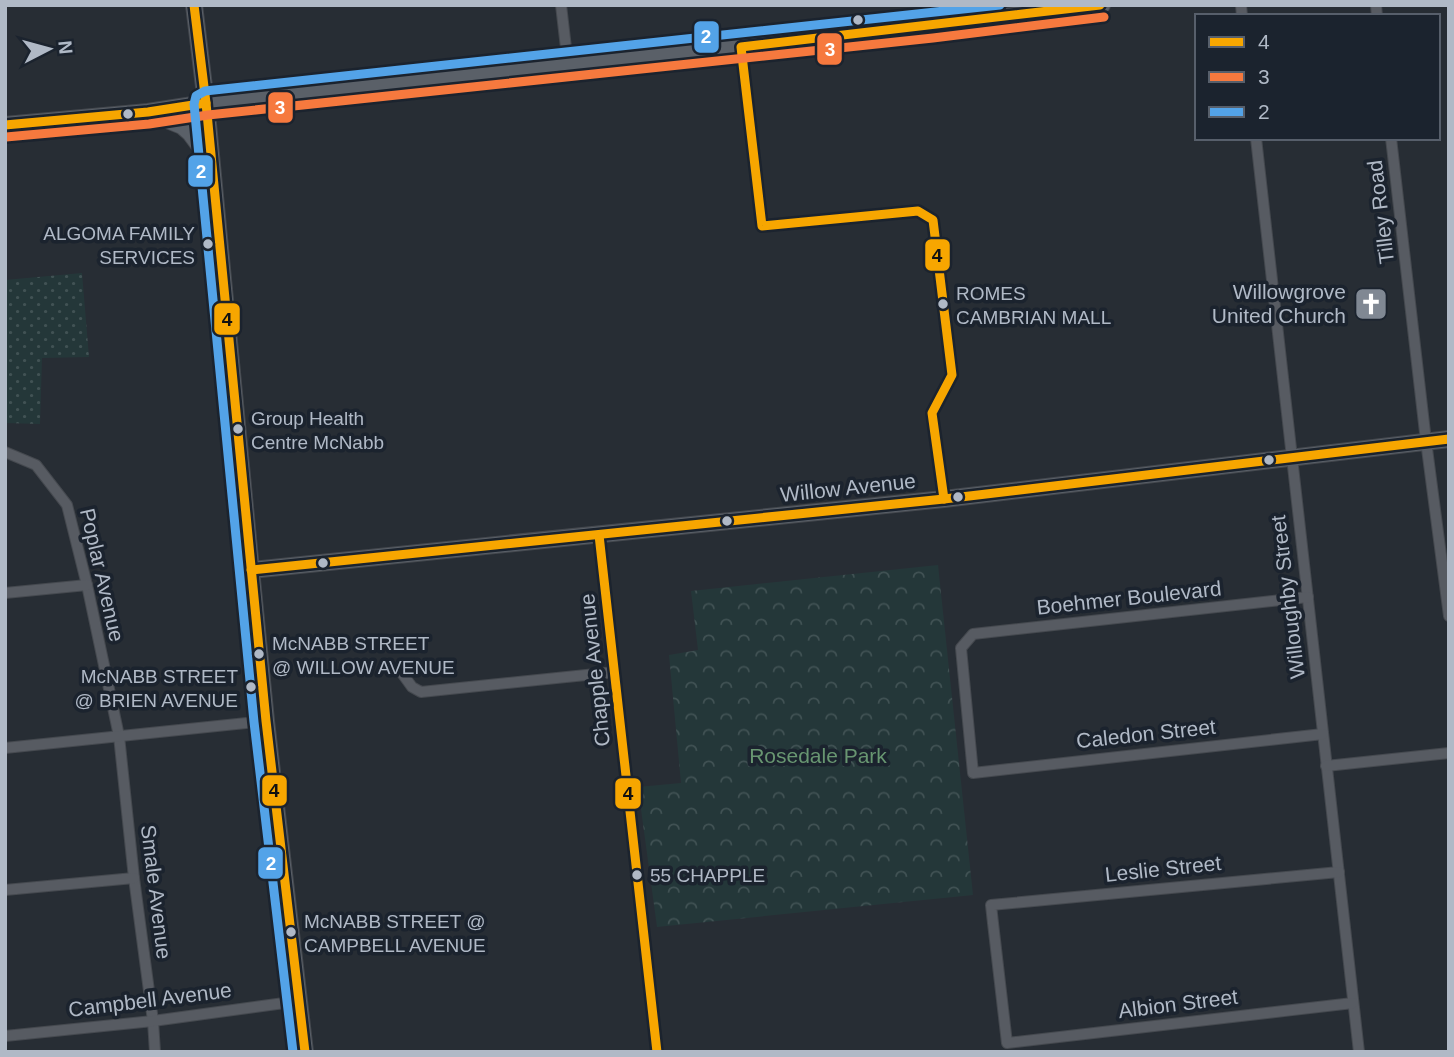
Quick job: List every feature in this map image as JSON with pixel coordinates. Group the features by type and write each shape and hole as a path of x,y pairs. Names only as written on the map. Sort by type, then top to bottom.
{"main road":[{"path":"194,5 212,162 266,721 305,1052"},
{"path":"5,125 148,112 206,103 932,26 1102,5"},
{"path":"148,112 182,126 212,162"},
{"name":"Willow Avenue","path":"251,570 944,499 1449,439"}],"street":[{"path":"561,5 568,65"},
{"path":"930,5 932,26"},
{"name":"Willoughby Street","path":"1256,140 1359,1052"},
{"name":"Tilley Road","path":"1391,140 1449,616"},
{"name":"Poplar Avenue","path":"5,452 36,465 67,505 119,736"},
{"name":"Chapple Avenue","path":"599,535 657,1052"},
{"path":"5,593 87,585"},
{"name":"Boehmer Boulevard","path":"973,773 961,648 973,634 1308,597"},
{"path":"400,669 412,687 421,692 615,672"},
{"path":"5,748 266,721"},
{"name":"Caledon Street","path":"973,773 1324,734"},
{"name":"Smale Avenue","path":"119,736 155,1052"},
{"path":"1326,766 1449,753"},
{"name":"Leslie Street","path":"1007,1043 991,905 1339,872"},
{"path":"5,890 134,877"},
{"name":"Campbell Avenue","path":"5,1036 153,1021 299,1001"},
{"name":"Albion Street","path":"1007,1043 1353,1003"}],"green space":[{"path":"82,273 89,357 42,358 40,424 5,423 5,280"},
{"name":"Rosedale Park","path":"938,565 973,895 657,927 638,787 681,783 669,655 698,650 691,591"}],"transit line":[{"name":"4","path":"194,5 206,103 266,721 305,1052"},
{"name":"2","path":"293,1052 254,722 194,104 196,96 205,91 1000,5"},
{"name":"4","path":"944,499 932,413 952,375 933,220 918,211 762,226 741,47 1100,5"},
{"name":"3","path":"6,137 149,124 208,115 933,38 1104,17"},
{"name":"4","path":"5,125 148,112 206,103"},
{"name":"4","path":"251,570 944,499 1449,439"},
{"name":"4","path":"599,535 657,1052"}],"place":[{"name":"ALGOMA FAMILY SERVICES","path":"208,244"},
{"name":"ROMES CAMBRIAN MALL","path":"943,304"},
{"name":"Willowgrove United Church","path":"1371,304"},
{"name":"Group Health Centre McNabb","path":"238,429"},
{"name":"McNABB STREET @ WILLOW AVENUE","path":"259,654"},
{"name":"McNABB STREET @ BRIEN AVENUE","path":"251,687"},
{"name":"55 CHAPPLE","path":"637,875"},
{"name":"McNABB STREET @ CAMPBELL AVENUE","path":"291,932"}]}
